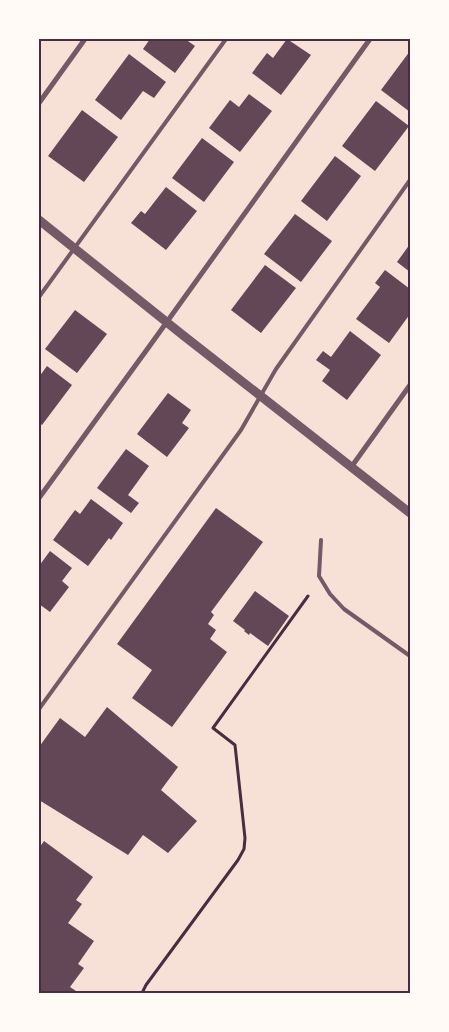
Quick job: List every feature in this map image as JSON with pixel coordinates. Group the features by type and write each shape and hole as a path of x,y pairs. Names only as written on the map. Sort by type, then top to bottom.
{"street":[{"path":"39,103 85,39"},
{"path":"39,498 370,39"},
{"path":"39,220 410,513"},
{"path":"352,466 410,385"}],"lane":[{"path":"39,297 226,39"},
{"path":"39,709 241,430 276,369 410,180"},
{"path":"321,540 319,576 330,594 344,609 410,656"}],"path":[{"path":"142,993 244,849 245,838 235,745 213,728 308,596"}],"building":[{"path":"150,39 185,39 195,46 175,73 143,49"},
{"path":"287,39 311,55 281,95 252,73 267,53 273,58"},
{"path":"410,51 410,112 381,90"},
{"path":"129,54 166,82 154,98 143,91 121,120 95,100"},
{"path":"249,94 272,111 240,152 209,128 230,100 239,107"},
{"path":"376,101 409,126 375,171 342,146"},
{"path":"82,110 118,137 84,182 48,156"},
{"path":"202,138 234,162 204,202 172,178"},
{"path":"335,156 361,176 327,221 301,201"},
{"path":"166,187 197,211 166,250 131,223 141,211 145,214"},
{"path":"295,214 332,241 301,282 264,254"},
{"path":"410,244 410,272 397,262"},
{"path":"265,265 296,288 261,333 231,310"},
{"path":"385,270 410,289 410,314 389,343 356,319 380,287 375,283"},
{"path":"75,310 107,334 77,373 45,349"},
{"path":"350,331 381,355 347,400 322,381 330,370 316,360 323,351 331,357"},
{"path":"47,366 72,385 42,425 39,423 39,377"},
{"path":"168,393 191,410 182,423 189,428 167,457 137,434"},
{"path":"126,449 149,466 128,495 139,503 131,513 97,488"},
{"path":"91,499 123,523 88,566 53,540 75,510 80,514"},
{"path":"216,508 263,542 211,612 214,615 208,624 216,630 210,639 227,652 172,727 132,698 152,670 117,644"},
{"path":"50,551 72,568 62,581 69,587 50,612 39,604 39,566"},
{"path":"255,591 289,616 268,646 250,633 249,635 233,621"},
{"path":"107,707 178,767 161,790 197,821 168,853 143,835 128,855 39,800 39,747 60,718 85,737"},
{"path":"44,841 93,877 76,900 82,904 68,923 94,941 78,964 84,968 70,987 79,993 39,993 39,848"}]}
